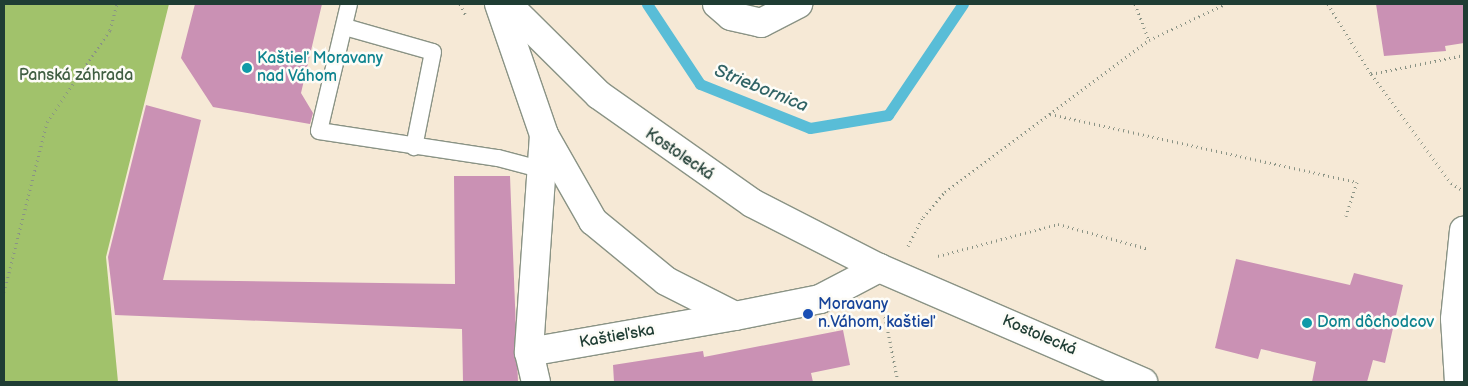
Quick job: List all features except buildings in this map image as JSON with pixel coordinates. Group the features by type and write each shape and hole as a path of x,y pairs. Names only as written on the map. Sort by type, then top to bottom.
{"street":[{"path":"499,4 544,135 594,222 666,281 735,316 820,299 885,270"},
{"name":"Kostolecká","path":"507,4 562,62 638,126 752,203 885,270 1143,382"},
{"path":"717,4 731,16 761,23 798,4"},
{"path":"536,382 529,352 540,169 544,135"},
{"path":"1459,382 1455,319 1464,230"},
{"name":"Kaštieľska","path":"529,352 735,316"}],"lane":[{"path":"349,4 319,131 414,147 498,158 540,169"},
{"path":"345,27 433,52 414,147"}],"path":[{"path":"4,292 47,122 110,30 117,4"},
{"path":"1135,4 1150,40"},
{"path":"915,253 906,250 922,217 945,192 1150,40 1225,4"},
{"path":"1328,4 1371,74 1451,183 1464,191"},
{"path":"1371,74 1464,55"},
{"path":"1050,114 1356,182 1346,216"},
{"path":"933,258 1058,224 1149,249"},
{"path":"885,270 880,296 898,382"}],"green space":[{"name":"Panská záhrada","path":"4,4 169,4 106,257 118,382 4,382"}],"waterway":[{"name":"Striebornica","path":"647,4 700,84 810,128 888,115 963,4"}],"place":[{"name":"Kaštieľ Moravany nad Váhom","path":"247,68"},
{"name":"Moravany n.Váhom, kaštieľ","path":"808,314"},
{"name":"Dom dôchodcov","path":"1307,323"}]}
